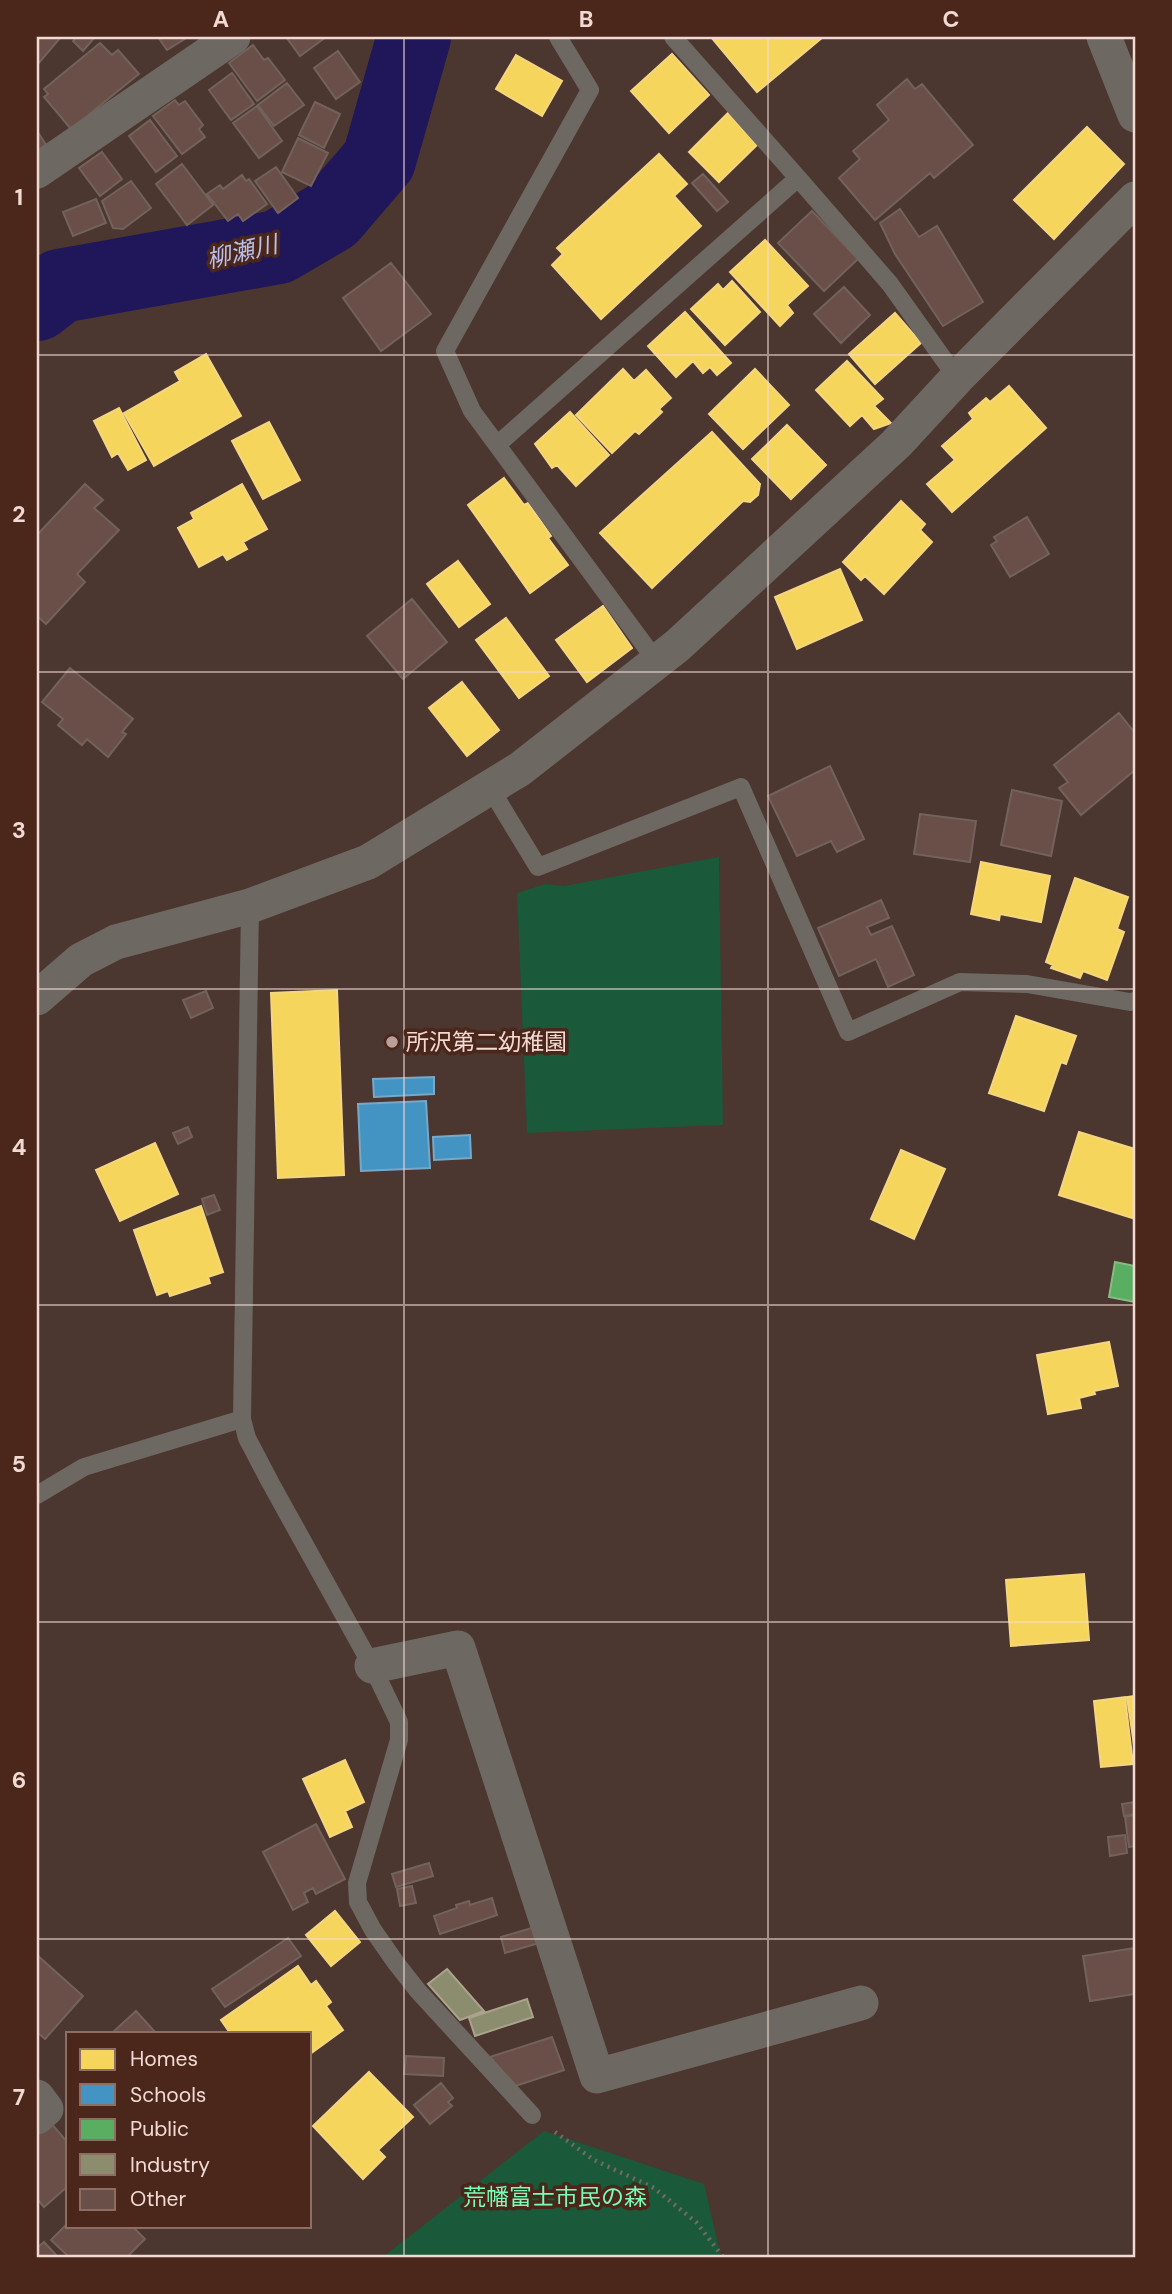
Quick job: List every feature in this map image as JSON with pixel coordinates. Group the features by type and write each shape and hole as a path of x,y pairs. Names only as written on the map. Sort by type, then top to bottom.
{"street":[{"path":"37,171 233,37"},
{"path":"1106,37 1135,115"},
{"path":"37,998 82,960 116,942 250,906 369,862 520,769 677,646 896,443 1135,199"},
{"path":"372,1666 458,1648 597,2077 861,2003"},
{"path":"37,2097 47,2109 37,2118"}],"lane":[{"path":"558,37 590,90 445,351 472,411 657,662"},
{"path":"673,37 890,284 957,378"},
{"path":"497,445 798,178"},
{"path":"490,788 538,867 741,787 848,1032 960,982 1027,984 1135,1001"},
{"path":"250,906 242,1419 247,1438 372,1666 398,1722 399,1740 357,1883 359,1902 373,1930 418,1991 532,2115"},
{"path":"37,1495 84,1466 242,1419"}],"path":[{"path":"532,2115 594,2161 654,2189 696,2222 723,2257"}],"green space":[{"path":"719,857 723,1125 527,1133 517,893 545,884 564,886"},
{"name":"荒幡富士市民の森","path":"544,2131 704,2184 721,2257 383,2257"}],"building: Homes":[{"path":"711,37 823,37 757,92"},
{"path":"672,54 709,95 669,133 631,91"},
{"path":"516,55 562,81 542,116 496,89"},
{"path":"728,113 757,145 719,182 689,152"},
{"path":"1087,127 1124,164 1054,239 1014,200"},
{"path":"659,154 687,184 674,196 701,226 601,319 552,265 563,254 557,248"},
{"path":"765,240 808,286 787,305 793,313 780,326 730,272"},
{"path":"732,281 760,312 725,345 691,309 718,284 723,290"},
{"path":"685,312 731,363 717,375 710,367 703,373 693,361 676,377 648,346"},
{"path":"895,313 921,343 875,384 849,354"},
{"path":"206,354 241,416 154,466 124,413 180,381 175,372"},
{"path":"847,361 883,399 874,406 891,423 874,429 862,415 850,426 816,390"},
{"path":"623,369 634,381 646,370 671,398 659,409 662,412 639,434 635,431 612,453 576,415"},
{"path":"755,369 789,405 743,449 709,414"},
{"path":"1009,386 1046,428 952,512 927,484 955,460 942,446 973,419 969,413 986,398 990,402"},
{"path":"119,408 146,460 128,470 118,453 112,457 94,421"},
{"path":"570,412 609,455 576,486 557,465 552,468 535,444"},
{"path":"269,422 300,480 263,499 232,441"},
{"path":"787,425 826,465 791,499 752,459"},
{"path":"712,432 760,484 758,495 750,502 743,501 652,588 600,533"},
{"path":"504,478 524,505 528,503 551,536 548,538 568,565 530,593 468,505"},
{"path":"242,484 267,529 243,542 247,549 227,560 223,554 199,567 178,528 194,519 191,513"},
{"path":"901,501 925,524 920,530 932,542 884,594 865,576 861,580 843,562"},
{"path":"458,561 490,604 459,627 427,584"},
{"path":"840,569 862,620 797,649 775,597"},
{"path":"603,606 632,648 587,682 556,640"},
{"path":"506,618 549,676 519,698 476,640"},
{"path":"462,682 499,730 467,756 429,708"},
{"path":"981,862 1050,876 1041,922 1000,914 999,920 971,914"},
{"path":"1075,878 1128,897 1117,929 1124,932 1107,980 1083,971 1080,978 1051,968 1053,965 1046,962"},
{"path":"337,990 344,1175 278,1178 271,993"},
{"path":"1016,1016 1076,1036 1066,1064 1061,1062 1044,1111 989,1093"},
{"path":"1079,1132 1135,1149 1135,1219 1059,1195"},
{"path":"155,1143 178,1194 120,1221 96,1170"},
{"path":"901,1150 945,1169 914,1239 871,1219"},
{"path":"201,1206 223,1272 208,1277 210,1283 170,1296 168,1291 157,1295 134,1230"},
{"path":"1109,1342 1118,1386 1094,1391 1095,1394 1079,1398 1081,1408 1048,1414 1037,1355"},
{"path":"1084,1574 1089,1640 1011,1646 1006,1580"},
{"path":"1135,1696 1135,1752 1127,1697"},
{"path":"1125,1697 1133,1764 1101,1767 1094,1701"},
{"path":"345,1760 364,1802 345,1811 352,1827 330,1837 303,1779"},
{"path":"335,1911 360,1942 331,1966 306,1935"},
{"path":"298,1966 311,1985 316,1981 331,2002 326,2006 343,2030 312,2053 312,2032 229,2032 221,2020"},
{"path":"369,2072 413,2117 378,2150 385,2157 363,2179 313,2126"}],"building: Schools":[{"path":"434,1077 434,1094 374,1097 373,1079"},
{"path":"426,1101 430,1168 361,1171 358,1104"},
{"path":"470,1135 471,1158 434,1160 433,1137"}],"building: Public":[{"path":"1115,1262 1135,1266 1135,1302 1109,1297"}],"building: Industry":[{"path":"447,1969 484,2011 460,2020 428,1984"},
{"path":"527,1999 533,2017 475,2036 469,2018"}],"building: Other":[{"path":"37,37 61,37 37,65"},
{"path":"77,37 95,37 83,51 73,41"},
{"path":"158,37 188,37 167,50"},
{"path":"286,37 326,37 300,56"},
{"path":"100,43 112,55 118,50 139,74 71,129 44,97 48,94 44,89"},
{"path":"253,45 264,60 268,58 285,80 257,101 229,63"},
{"path":"338,51 360,82 336,99 314,68"},
{"path":"232,73 254,104 231,120 209,90"},
{"path":"907,79 915,89 922,84 973,145 934,178 930,173 875,220 839,178 860,159 853,151 889,120 877,105"},
{"path":"287,83 304,105 274,126 258,105"},
{"path":"175,100 179,105 185,101 203,125 199,129 205,137 182,154 153,116"},
{"path":"315,102 340,114 324,148 299,135"},
{"path":"257,106 282,141 259,158 233,123"},
{"path":"150,120 177,156 156,172 129,136"},
{"path":"37,131 47,146 37,154"},
{"path":"298,138 328,153 311,186 282,172"},
{"path":"102,152 122,179 100,196 79,168"},
{"path":"182,164 213,205 187,225 156,184"},
{"path":"276,167 298,198 278,213 255,181"},
{"path":"703,174 728,202 717,211 692,183"},
{"path":"242,175 246,181 249,179 267,204 243,221 238,214 228,221 207,194 220,185 223,189"},
{"path":"131,181 151,208 123,229 113,228 102,201"},
{"path":"96,199 106,223 73,236 63,212"},
{"path":"900,209 919,237 937,226 983,302 943,326 895,254 880,223"},
{"path":"812,211 858,259 824,291 778,243"},
{"path":"391,263 431,314 381,351 343,298"},
{"path":"844,287 870,315 841,343 814,314"},
{"path":"85,484 103,500 94,508 119,530 77,574 85,582 46,624 37,616 37,535"},
{"path":"1027,517 1049,554 1010,577 991,545 997,541 994,537"},
{"path":"412,599 447,642 403,679 367,636"},
{"path":"70,668 133,719 122,732 126,734 108,757 87,739 82,745 58,725 63,719 42,702"},
{"path":"1119,713 1135,733 1135,770 1081,815 1059,788 1068,782 1054,765"},
{"path":"830,766 864,839 837,852 831,841 797,856 768,796"},
{"path":"1012,790 1062,801 1051,856 1001,845"},
{"path":"920,814 976,821 970,862 914,854"},
{"path":"881,900 889,918 867,927 871,935 892,926 914,975 888,987 876,959 839,976 818,928"},
{"path":"206,991 213,1008 191,1018 183,1000"},
{"path":"188,1127 192,1137 178,1144 173,1133"},
{"path":"214,1195 220,1210 207,1215 202,1199"},
{"path":"1135,1802 1135,1814 1124,1816 1122,1804"},
{"path":"1135,1815 1135,1846 1129,1847 1125,1817"},
{"path":"316,1824 345,1879 316,1894 313,1888 304,1893 308,1902 293,1910 263,1852"},
{"path":"1125,1835 1127,1853 1110,1856 1108,1837"},
{"path":"429,1863 433,1876 396,1887 392,1874"},
{"path":"412,1886 416,1903 400,1906 397,1889"},
{"path":"492,1898 497,1915 440,1934 434,1916 457,1908 456,1905 469,1901 470,1905"},
{"path":"535,1927 539,1943 505,1953 501,1937"},
{"path":"288,1938 301,1956 225,2007 212,1989"},
{"path":"1135,1948 1135,1994 1090,2001 1083,1956"},
{"path":"37,1955 83,1996 45,2039 37,2032"},
{"path":"136,2011 155,2032 113,2032"},
{"path":"552,2037 564,2070 515,2086 490,2057"},
{"path":"406,2056 444,2058 443,2076 404,2074"},
{"path":"441,2083 453,2098 448,2102 452,2106 430,2124 414,2105"},
{"path":"51,2123 66,2141 66,2188 44,2207 37,2199 37,2135"},
{"path":"66,2225 66,2228 134,2228 145,2239 127,2257 69,2257 51,2240"},
{"path":"44,2242 58,2257 37,2257 37,2248"}],"waterway":[{"name":"柳瀬川","path":"37,304 60,286 278,247 331,216 379,160 414,37"}],"place":[{"name":"所沢第二幼稚園","path":"392,1042"}]}
